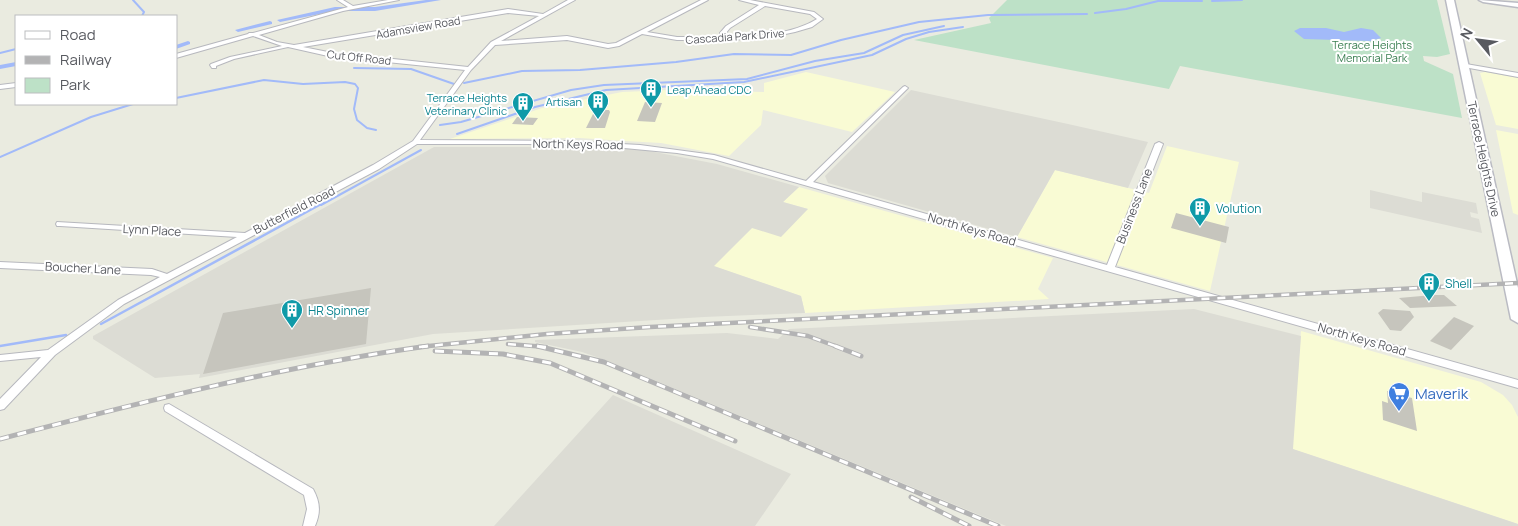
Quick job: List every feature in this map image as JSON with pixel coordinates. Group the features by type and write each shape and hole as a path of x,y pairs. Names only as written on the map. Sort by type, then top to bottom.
{"main road":[{"name":"Terrace Heights Drive","path":"1450,0 1466,66 1518,319"},
{"path":"1483,0 1518,5"}],"street":[{"path":"340,0 348,9"},
{"path":"178,55 348,9 396,0"},
{"name":"Butterfield Road","path":"0,406 51,353 113,306 165,276 376,167 415,142 469,69 493,43 572,0"},
{"path":"493,43 567,38 612,46 644,33 705,0"},
{"path":"742,0 819,16"},
{"path":"723,38 723,33 728,27 764,4"},
{"name":"Adamsview Road","path":"214,67 213,65 223,60 290,47 508,11 543,15"},
{"name":"Cascadia Park Drive","path":"644,33 682,39 769,36 791,32 818,22 819,16"},
{"name":"Cut Off Road","path":"251,34 290,47 341,56 469,69"},
{"path":"1466,66 1518,75"},
{"path":"0,87 15,84"},
{"path":"808,183 905,88"},
{"name":"North Keys Road","path":"415,142 593,143 639,146 714,158 1518,384"},
{"name":"Business Lane","path":"1110,268 1158,144"},
{"name":"Lynn Place","path":"60,224 244,235"},
{"name":"Boucher Lane","path":"0,264 152,272 165,276"},
{"path":"0,358 51,353"},
{"path":"169,408 309,492 314,503 314,514 309,526"}],"shaded area":[{"path":"806,72 895,92 852,132 763,110 761,125 729,156 661,143 580,138 450,139 542,108 622,92 669,90 764,92 764,83"},
{"path":"1485,72 1518,78 1518,129 1496,125 1480,73"},
{"path":"911,90 1148,142 1128,188 1055,170 1017,237 828,183 825,176"},
{"path":"1496,130 1518,134 1518,215 1513,213"},
{"path":"1167,146 1239,162 1210,291 1017,237 1055,170 1149,193"},
{"path":"434,147 594,147 644,150 717,164 799,187 783,202 808,209 781,237 752,228 714,266 801,296 805,313 704,317 433,334 199,378 200,374 155,378 93,339 93,336"},
{"path":"799,187 1053,258 1038,289 1049,299 805,313 801,296 713,266 752,228 808,209 783,202"},
{"path":"1370,190 1422,202 1422,192 1476,203 1478,214 1470,212 1471,217 1479,219 1482,233 1370,208"},
{"path":"1194,309 1301,336 1293,449 1518,524 1518,526 1006,526 608,361 582,352 535,342 535,340 727,333 778,339 789,329"},
{"path":"1301,331 1481,382 1503,395 1512,405 1518,417 1518,524 1292,449"},
{"path":"613,395 791,474 755,526 494,526"}],"green space":[{"name":"Terrace Heights Memorial Park","path":"1007,0 1437,0 1450,54 1437,57 1423,56 1424,61 1453,74 1462,118 1180,66 1169,89 914,40 991,23 989,18"}],"water":[{"path":"1300,28 1326,28 1344,32 1361,28 1373,30 1381,38 1371,41 1304,39 1294,31"}],"building":[{"name":"Leap Ahead CDC","path":"645,102 662,103 655,122 637,121"},
{"name":"Artisan","path":"595,110 609,110 605,128 586,128"},
{"name":"Terrace Heights Veterinary Clinic","path":"517,117 538,118 533,125 512,124"},
{"name":"Volution","path":"1176,213 1229,227 1226,243 1171,228"},
{"name":"HR Spinner","path":"371,288 366,344 203,374 223,313"},
{"name":"Shell","path":"1444,295 1457,306 1410,308 1399,298"},
{"path":"1383,309 1410,311 1414,317 1401,331 1390,330 1378,313"},
{"name":"Shell","path":"1454,317 1474,326 1451,350 1430,341"},
{"name":"Maverik","path":"1387,391 1412,398 1417,431 1383,420 1382,401 1388,403"}],"waterway":[{"path":"133,0 144,12 142,15"},
{"path":"280,20 335,9 375,9 438,0"},
{"path":"1212,1 1242,0"},
{"path":"1095,13 1126,9 1158,1 1202,1"},
{"path":"464,83 522,71 580,70 676,62 734,54 791,55 841,40 919,22 988,15 1087,14"},
{"path":"238,30 270,23"},
{"path":"440,125 461,122 571,90 604,85 747,79 815,61 864,53 903,35 944,26"},
{"path":"457,134 535,107 606,90 744,82 872,55 906,39 929,32 963,27"},
{"path":"178,46 188,43"},
{"path":"0,53 15,49"},
{"path":"0,67 15,64"},
{"path":"354,68 411,69 454,84"},
{"path":"178,98 264,80 303,84 345,82 355,84 358,88 354,109 357,120 367,128 376,130"},
{"path":"0,157 91,117 130,105"},
{"path":"321,205 421,150"},
{"path":"101,324 323,203"},
{"path":"0,346 66,335"}],"railway":[{"path":"426,346 547,334 650,327 1518,283"},
{"path":"750,327 808,336 838,347"},
{"path":"508,344 539,346"},
{"path":"0,439 266,374 426,346"},
{"path":"419,347 426,346"},
{"path":"539,346 546,347"},
{"path":"539,346 604,362 998,526"},
{"path":"835,346 861,356"},
{"path":"435,351 503,354 550,363 735,441"},
{"path":"911,497 969,526"}],"place":[{"name":"Leap Ahead CDC","path":"651,108"},
{"name":"Artisan","path":"598,120"},
{"name":"Terrace Heights Veterinary Clinic","path":"523,122"},
{"name":"Volution","path":"1200,227"},
{"name":"Shell","path":"1429,302"},
{"name":"HR Spinner","path":"292,329"},
{"name":"Maverik","path":"1399,412"}]}
